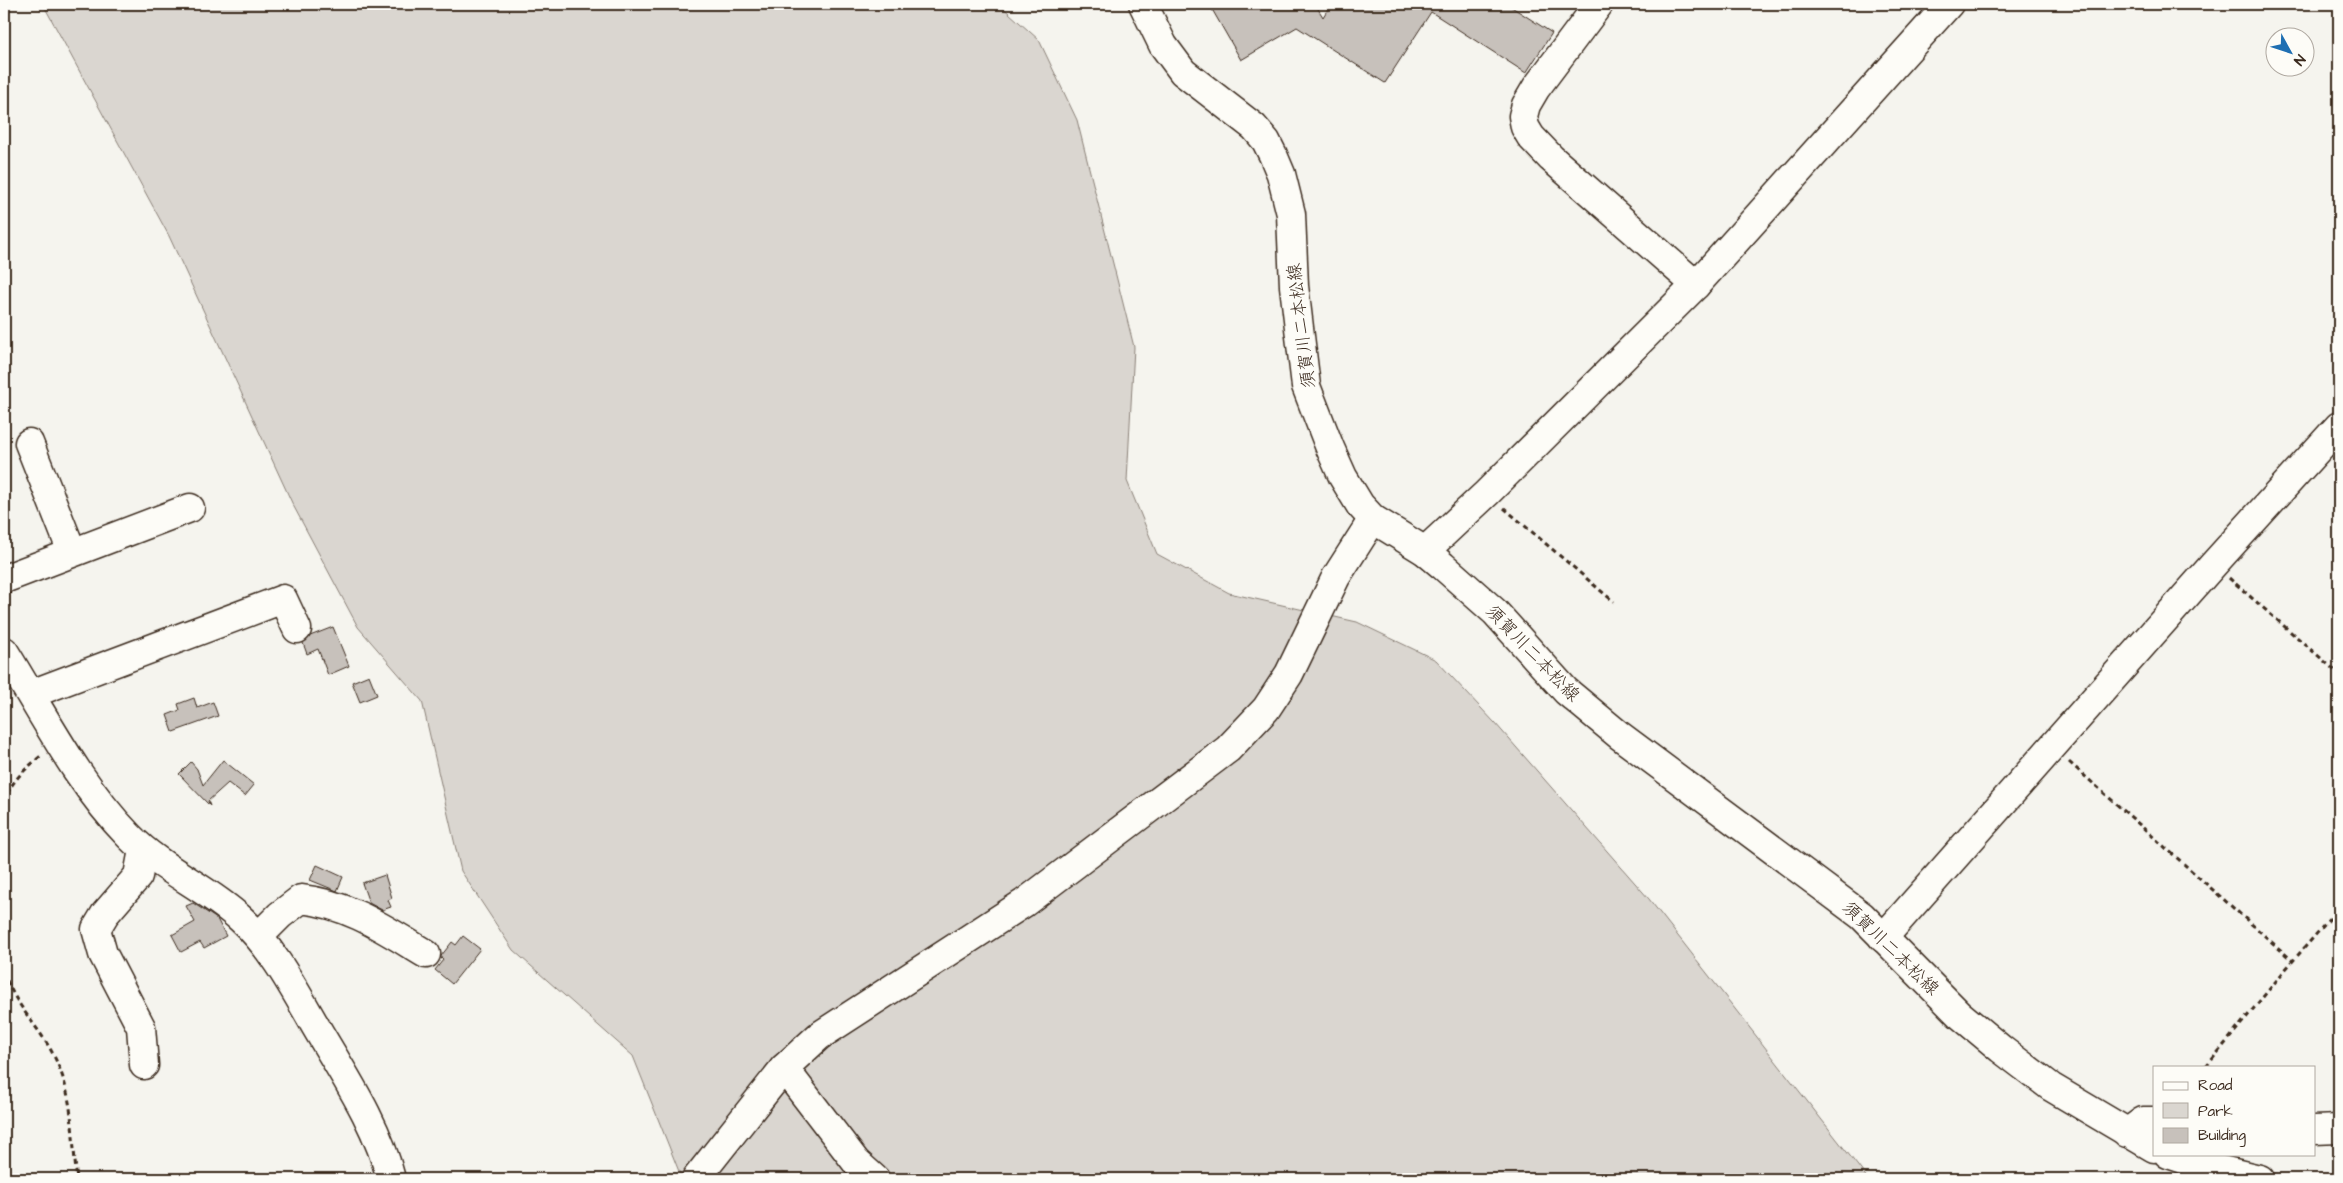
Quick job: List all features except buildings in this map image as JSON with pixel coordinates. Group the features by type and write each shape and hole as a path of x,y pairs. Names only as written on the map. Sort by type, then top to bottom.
{"street":[{"name":"須賀川二本松線","path":"1143,4 1163,46 1183,72 1254,127 1266,141 1282,174 1291,214 1294,286 1306,386 1314,410 1343,477 1360,505 1373,519 1425,551 1495,612 1566,690 1679,782 1795,864 1862,916 1960,1014 2001,1049 2051,1087 2153,1147"},
{"path":"1599,4 1526,105 1523,116 1524,127 1551,158 1696,285"},
{"path":"1425,551 1487,493 1696,285 1949,4"},
{"path":"1883,938 2213,564 2339,426"},
{"path":"29,444 72,552"},
{"path":"4,579 190,508"},
{"path":"696,1179 784,1068 819,1036 1024,903 1228,749 1246,732 1266,710 1289,674 1336,577 1373,519"},
{"path":"31,694 283,599 297,629"},
{"path":"4,651 86,782 110,814 143,850 165,868 203,888 259,936 296,993 365,1114 379,1142 391,1179"},
{"path":"143,850 138,876 105,914 96,929 103,954 141,1027 144,1065"},
{"path":"259,936 280,915 301,899 323,901 357,913 426,954"},
{"path":"784,1068 856,1162 875,1179"},
{"path":"2128,1134 2143,1120 2153,1121"},
{"path":"2316,1130 2339,1129"},
{"path":"2174,1156 2205,1166 2260,1179"}],"path":[{"path":"1487,493 1614,602"},
{"path":"2213,564 2339,674"},
{"path":"4,802 8,791 26,767 60,741"},
{"path":"2052,747 2293,961"},
{"path":"2207,1066 2339,908"},
{"path":"4,972 8,988 19,1006 42,1034 66,1081 71,1103 77,1179"}],"green space":[{"path":"43,4 999,4 1039,40 1077,120 1134,347 1127,481 1157,554 1229,593 1357,622 1436,660 1495,723 1649,899 1868,1179 682,1179 633,1056 513,950 461,871 422,701 358,627 293,505 169,236"}]}
